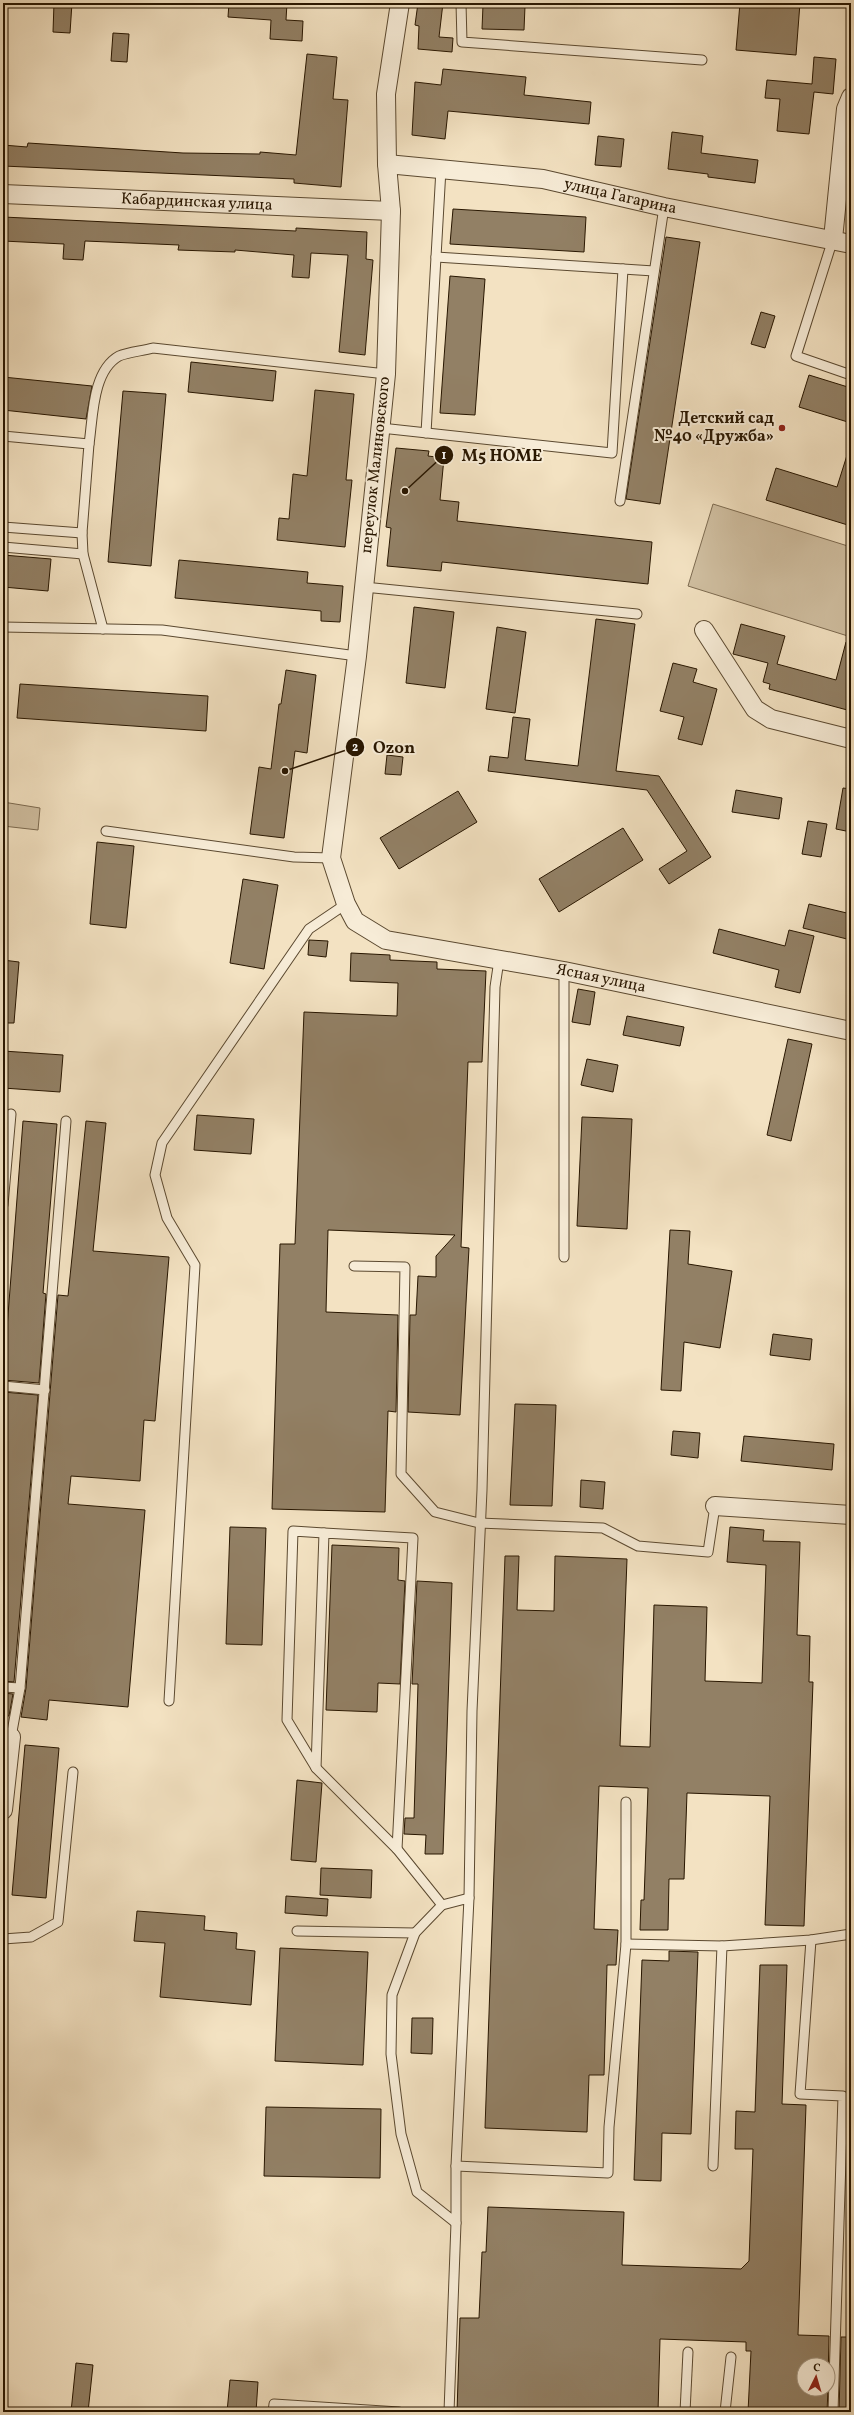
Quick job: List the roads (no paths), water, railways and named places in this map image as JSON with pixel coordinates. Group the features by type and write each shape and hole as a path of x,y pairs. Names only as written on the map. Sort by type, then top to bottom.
{"street":[{"name":"переулок Малиновского","path":"355,921 346,904 331,858 357,656 386,374 391,211 387,164 386,94 400,3"},
{"path":"833,239 846,109 851,97"},
{"name":"улица Гагарина","path":"387,164 543,179 664,207 833,239 851,244"},
{"name":"Кабардинская улица","path":"3,194 391,211"},
{"path":"704,630 755,709 771,719 851,738"},
{"name":"Ясная улица","path":"355,921 386,940 564,971 851,1031"},
{"path":"715,1506 851,1515"},
{"path":"3,1810 11,1738"}],"lane":[{"path":"461,3 462,42 702,60"},
{"path":"426,433 441,169"},
{"path":"620,501 664,207"},
{"path":"833,239 796,356 851,375"},
{"path":"436,257 654,272"},
{"path":"381,428 612,453 623,269"},
{"path":"103,629 82,554 82,533 89,444 98,387 106,369 119,356 153,348 386,374"},
{"path":"3,436 89,444"},
{"path":"3,526 82,533"},
{"path":"3,548 82,554"},
{"path":"364,587 637,614"},
{"path":"3,627 162,630 357,656"},
{"path":"106,831 294,857 331,858"},
{"path":"169,1702 194,1265 167,1218 155,1175 162,1143 309,929 346,904"},
{"path":"449,2412 456,2223 456,2166 469,1898 472,1711 479,1523 482,1490 495,994 499,960"},
{"path":"564,971 564,1257"},
{"path":"3,1205 10,1114"},
{"path":"11,1738 20,1688 66,1121"},
{"path":"354,1266 405,1267 401,1474 435,1512 479,1523 603,1528 638,1546 708,1552 715,1506"},
{"path":"3,1386 44,1390"},
{"path":"397,1849 413,1538 293,1531 287,1720 316,1768 397,1849 442,1905"},
{"path":"316,1768 324,1533"},
{"path":"3,1687 20,1688"},
{"path":"3,1939 31,1937 58,1922 73,1772"},
{"path":"456,2166 608,2173 609,2127 626,1944 626,1802"},
{"path":"456,2223 417,2192 401,2134 391,2054 392,1995 415,1933 442,1905 469,1898"},
{"path":"297,1931 415,1933"},
{"path":"626,1944 722,1946 811,1940 851,1934"},
{"path":"811,1940 800,2094 847,2096 833,2412"},
{"path":"713,2166 722,1946"},
{"path":"685,2412 688,2352"},
{"path":"725,2412 731,2358"},
{"path":"273,2412 274,2404 399,2412"}],"place":[{"name":"Детский сад №40 «Дружба»","path":"782,428"},
{"name":"M5 HOME","path":"405,491"},
{"name":"Ozon","path":"285,771"}]}
